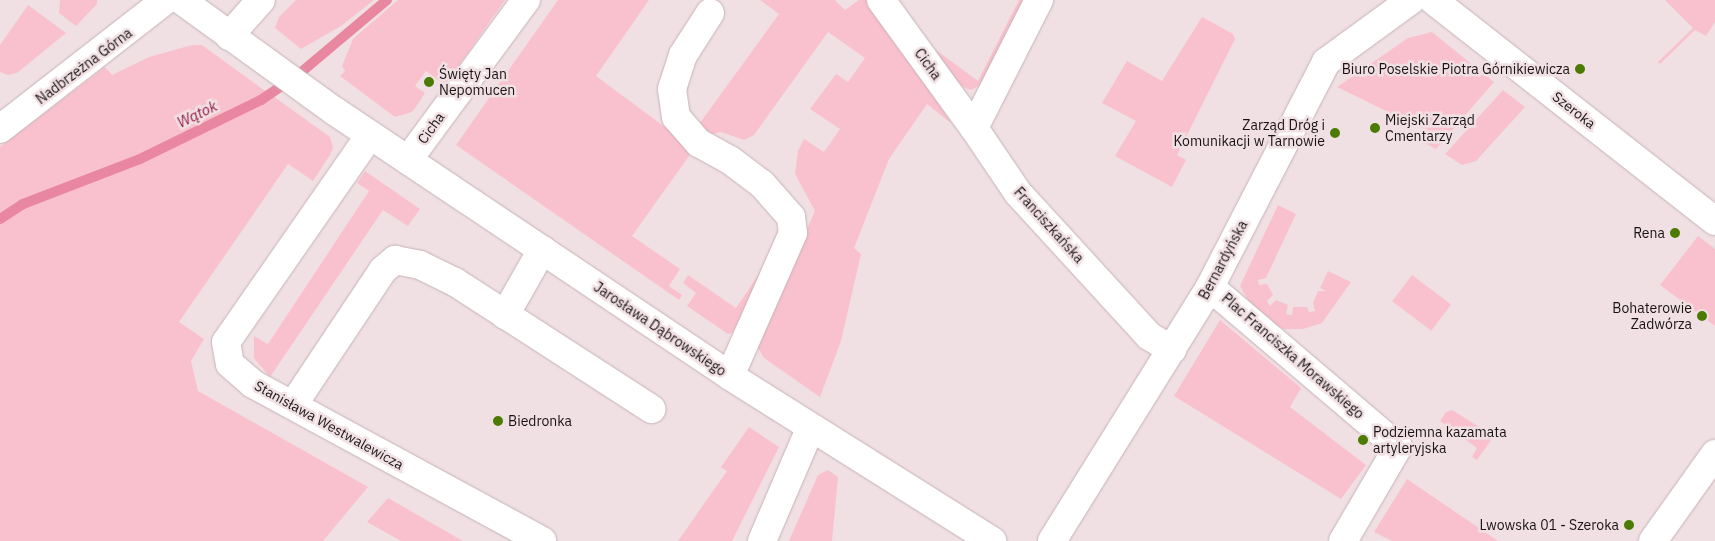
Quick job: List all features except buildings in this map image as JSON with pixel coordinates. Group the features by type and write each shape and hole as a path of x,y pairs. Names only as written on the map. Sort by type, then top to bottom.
{"street":[{"name":"Nadbrzeżna Górna","path":"0,130 166,0"},
{"path":"181,0 229,36 261,0"},
{"name":"Cicha","path":"408,160 526,0"},
{"name":"Cicha","path":"881,0 974,128"},
{"path":"974,128 1039,0"},
{"name":"Bernardyńska","path":"1052,541 1210,287 1326,62 1411,0"},
{"name":"Szeroka","path":"1433,0 1715,221"},
{"path":"710,13 683,55 672,89 676,117 699,143 730,160 762,184 791,217 793,233 730,376"},
{"name":"Jarosława Dąbrowskiego","path":"229,36 333,110 810,429 992,541"},
{"name":"Franciszkańska","path":"974,128 1018,193 1149,336 1172,350"},
{"name":"Stanisława Westwalewicza","path":"370,135 226,342 230,364 253,384 542,541"},
{"path":"505,315 542,250"},
{"path":"293,405 383,270 395,260 420,265 455,282 651,409"},
{"name":"Plac Franciszka Morawskiego","path":"1210,287 1398,447 1343,541"},
{"path":"762,541 810,429"},
{"path":"1653,541 1715,454"}],"shaded area":[{"path":"60,0 97,0 97,4 76,26 59,13"},
{"path":"296,0 374,0 341,26 301,49 275,28 279,17"},
{"path":"398,0 505,0 445,85 426,71 415,86 425,93 418,104 412,112 395,117 340,76 345,71 342,66 353,39"},
{"path":"558,0 649,0 596,76 677,136 689,149 689,156 632,236 680,269 669,286 682,295 679,300 456,145"},
{"path":"760,0 835,0 845,10 859,0 869,0 952,124 927,104 889,159 854,248 861,254 841,341 820,397 764,358 758,348 760,336 815,211 795,174 798,151 804,139 824,152 840,129 810,109 836,74 848,82 865,58 828,32 754,135 744,140 721,132 703,136 697,127 779,14"},
{"path":"1019,0 1024,0 980,85 971,90 963,87 936,62 936,50 978,81"},
{"path":"1665,0 1715,0 1715,22 1706,36 1695,30 1660,64 1658,62 1693,28"},
{"path":"28,5 66,33 17,73 8,75 0,72 0,45"},
{"path":"1202,17 1233,34 1235,39 1177,155 1186,160 1172,187 1115,156 1136,121 1102,103 1127,61 1162,81"},
{"path":"1432,32 1494,82 1436,149 1419,140 1425,130 1337,87 1408,38"},
{"path":"192,45 202,45 268,93 139,157 22,201 0,216 0,147 105,67 112,75 149,57"},
{"path":"1503,90 1525,107 1476,161 1462,165 1445,154"},
{"path":"273,96 330,137 333,148 313,181 288,164 179,322 204,339 191,361 198,391 368,487 323,541 0,541 0,222 24,206 141,162"},
{"path":"365,171 420,209 408,226 383,210 270,377 254,358 254,336 268,344 369,191 357,183"},
{"path":"1278,205 1296,214 1266,278 1258,280 1259,285 1267,284 1273,295 1267,301 1270,306 1276,300 1288,305 1286,314 1292,315 1293,307 1307,307 1309,312 1315,311 1313,303 1318,291 1326,291 1320,288 1328,271 1351,282 1322,323 1303,329 1284,329 1268,321 1253,309 1240,286"},
{"path":"1698,236 1715,249 1715,326 1660,285"},
{"path":"774,252 732,333 728,334 687,306 696,293 683,283 688,275 736,308"},
{"path":"1412,275 1451,304 1431,331 1392,301"},
{"path":"1220,320 1301,388 1290,407 1366,465 1341,499 1174,396"},
{"path":"1452,410 1494,436 1477,460 1472,457 1477,448 1440,421 1446,412"},
{"path":"749,427 779,447 732,541 678,541 727,471 721,467"},
{"path":"828,470 838,477 832,541 789,541 818,475"},
{"path":"1407,479 1498,541 1392,541 1374,532"},
{"path":"388,498 463,541 401,541 367,522"}],"waterway":[{"name":"Wątok","path":"0,219 23,204 140,159 261,100 299,74 387,0"}],"place":[{"name":"Biuro Poselskie Piotra Górnikiewicza","path":"1580,69"},
{"name":"Święty Jan Nepomucen","path":"429,82"},
{"name":"Miejski Zarząd Cmentarzy","path":"1375,128"},
{"name":"Zarząd Dróg i Komunikacji w Tarnowie","path":"1335,133"},
{"name":"Rena","path":"1675,233"},
{"name":"Bohaterowie Zadwórza","path":"1702,316"},
{"name":"Biedronka","path":"498,421"},
{"name":"Podziemna kazamata artyleryjska","path":"1363,440"},
{"name":"Lwowska 01 - Szeroka","path":"1629,525"}]}
